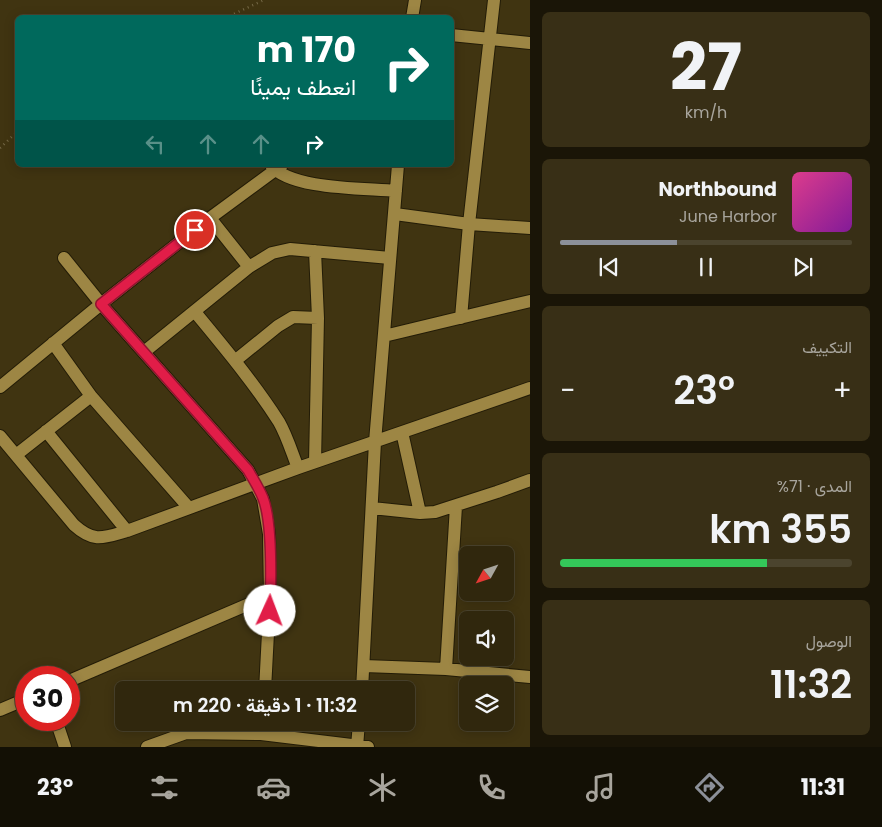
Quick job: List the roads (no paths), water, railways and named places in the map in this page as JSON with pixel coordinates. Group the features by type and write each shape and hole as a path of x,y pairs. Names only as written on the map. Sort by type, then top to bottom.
{"street":[{"path":"412,15 415,0"},
{"path":"461,318 469,224 494,0"},
{"path":"454,35 530,43"},
{"path":"0,387 101,304 276,167 290,179 304,184 396,191"},
{"path":"363,681 375,442 398,167"},
{"path":"394,214 469,224 530,228"},
{"path":"210,218 249,267"},
{"path":"144,352 249,267 279,250 315,251 390,258"},
{"path":"315,251 318,318 315,462"},
{"path":"64,258 101,304 248,470 256,484 267,513 270,595 265,681"},
{"path":"384,336 530,301"},
{"path":"195,312 236,360 279,422 286,435 298,468"},
{"path":"236,360 278,326 293,317 318,318"},
{"path":"53,343 91,396 189,508"},
{"path":"0,436 82,533 95,538 106,538 298,468 530,388"},
{"path":"16,455 91,396"},
{"path":"46,431 127,531"},
{"path":"402,432 420,513"},
{"path":"372,508 420,513 435,512 530,480"},
{"path":"446,669 456,506"},
{"path":"80,676 270,595"},
{"path":"364,666 446,669 530,677"},
{"path":"0,710 15,704"},
{"path":"60,731 65,747"},
{"path":"147,747 190,731"},
{"path":"186,733 216,731"},
{"path":"277,731 358,747 368,747"},
{"path":"358,747 359,731"}]}
